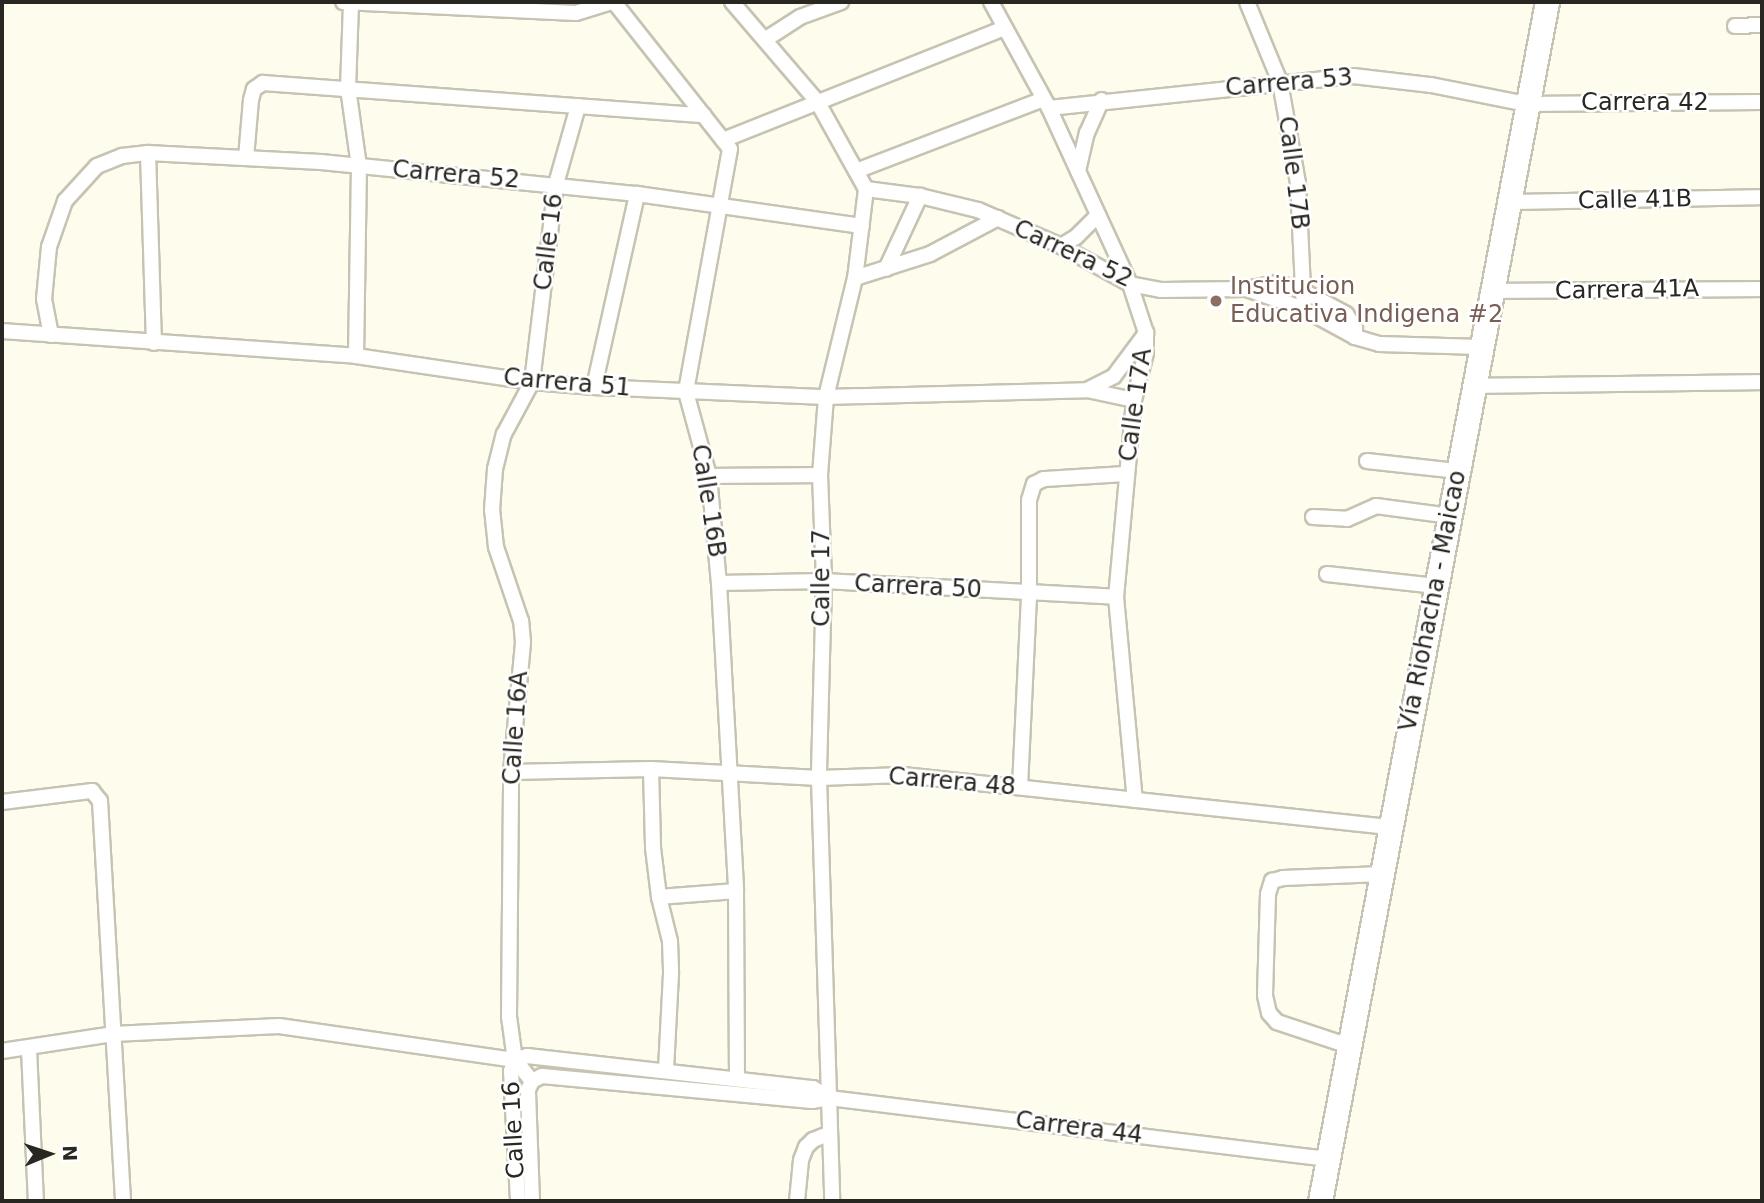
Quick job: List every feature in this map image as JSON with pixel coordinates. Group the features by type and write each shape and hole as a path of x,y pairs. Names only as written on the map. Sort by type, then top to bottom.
{"highway":[{"name":"Vía Riohacha - Maicao","path":"1320,1201 1547,2"}],"street":[{"path":"342,2 576,13 613,2 727,145 817,101 1005,28"},
{"path":"732,2 817,101 866,189"},
{"path":"766,39 800,17 841,2"},
{"name":"Calle 17A","path":"991,2 1047,103 1130,284 1146,333 1146,353 1134,400 1116,597 1135,800"},
{"name":"Calle 17B","path":"1248,2 1280,82 1298,183 1304,309"},
{"path":"351,3 348,88 359,166 356,356"},
{"path":"1735,26 1762,25"},
{"name":"Carrera 53","path":"856,171 1047,103 1353,76 1432,85 1527,104"},
{"path":"246,158 251,100 254,89 263,83 704,115"},
{"path":"1078,172 1087,133 1102,100"},
{"name":"Carrera 42","path":"1527,104 1762,102"},
{"name":"Calle 16","path":"532,382 556,184 578,106"},
{"name":"Calle 16B","path":"727,145 720,204 686,392 709,476 719,583 736,891 737,1079"},
{"path":"148,153 153,343"},
{"name":"Carrera 52","path":"51,335 44,299 49,247 65,201 97,166 122,156 148,153 246,158 556,184 720,204 862,226"},
{"name":"Carrera 52","path":"866,189 920,196 978,209 1061,246 1130,284 1161,290 1231,286 1304,309 1356,337 1395,346 1481,347"},
{"name":"Calle 17","path":"832,1201 819,778 824,581 820,475 826,397 855,278 866,189"},
{"path":"594,387 637,194"},
{"path":"886,269 920,196"},
{"name":"Calle 41B","path":"1509,202 1762,197"},
{"path":"1061,246 1076,237 1098,215"},
{"path":"855,278 956,242 998,218"},
{"path":"1245,289 1278,283 1305,292 1346,314 1355,328 1356,337"},
{"name":"Carrera 41A","path":"1492,291 1762,289"},
{"name":"Carrera 51","path":"2,331 356,356 532,382 594,387 826,397 1087,390 1134,400"},
{"path":"1087,390 1114,376 1146,333"},
{"name":"Calle 16A","path":"515,1060 509,1017 508,967 511,772 523,642 521,621 496,547 492,510 495,469 504,435 532,382"},
{"path":"1474,386 1762,382"},
{"path":"1367,461 1458,471"},
{"path":"1020,788 1029,594 1029,500 1034,484 1044,479 1126,474"},
{"path":"709,476 820,475"},
{"path":"1313,517 1348,519 1376,506 1450,516"},
{"path":"1327,574 1436,586"},
{"name":"Carrera 50","path":"719,583 824,581 1116,597"},
{"path":"651,769 659,897 670,941 666,1071"},
{"name":"Carrera 48","path":"511,772 651,769 819,778 903,775 1391,827"},
{"path":"2,802 93,792 100,801 123,1201"},
{"path":"1349,1046 1277,1022 1269,1013 1265,995 1268,894 1272,881 1283,878 1382,874"},
{"path":"659,897 736,891"},
{"name":"Carrera 44","path":"2,1051 29,1049 113,1034 279,1026 515,1060 527,1056 813,1088 829,1098"},
{"path":"29,1049 36,1201"},
{"path":"515,1060 532,1081"},
{"name":"Calle 16","path":"515,1060 511,1071 518,1201"},
{"name":"Carrera 44","path":"532,1081 542,1076 812,1101 829,1098 1328,1159"},
{"name":"Calle 16","path":"532,1081 528,1090 532,1201"},
{"path":"797,1201 801,1160 806,1147 813,1140 829,1135"}],"place":[{"name":"Institucion Educativa Indigena #2","path":"1216,301"}]}
